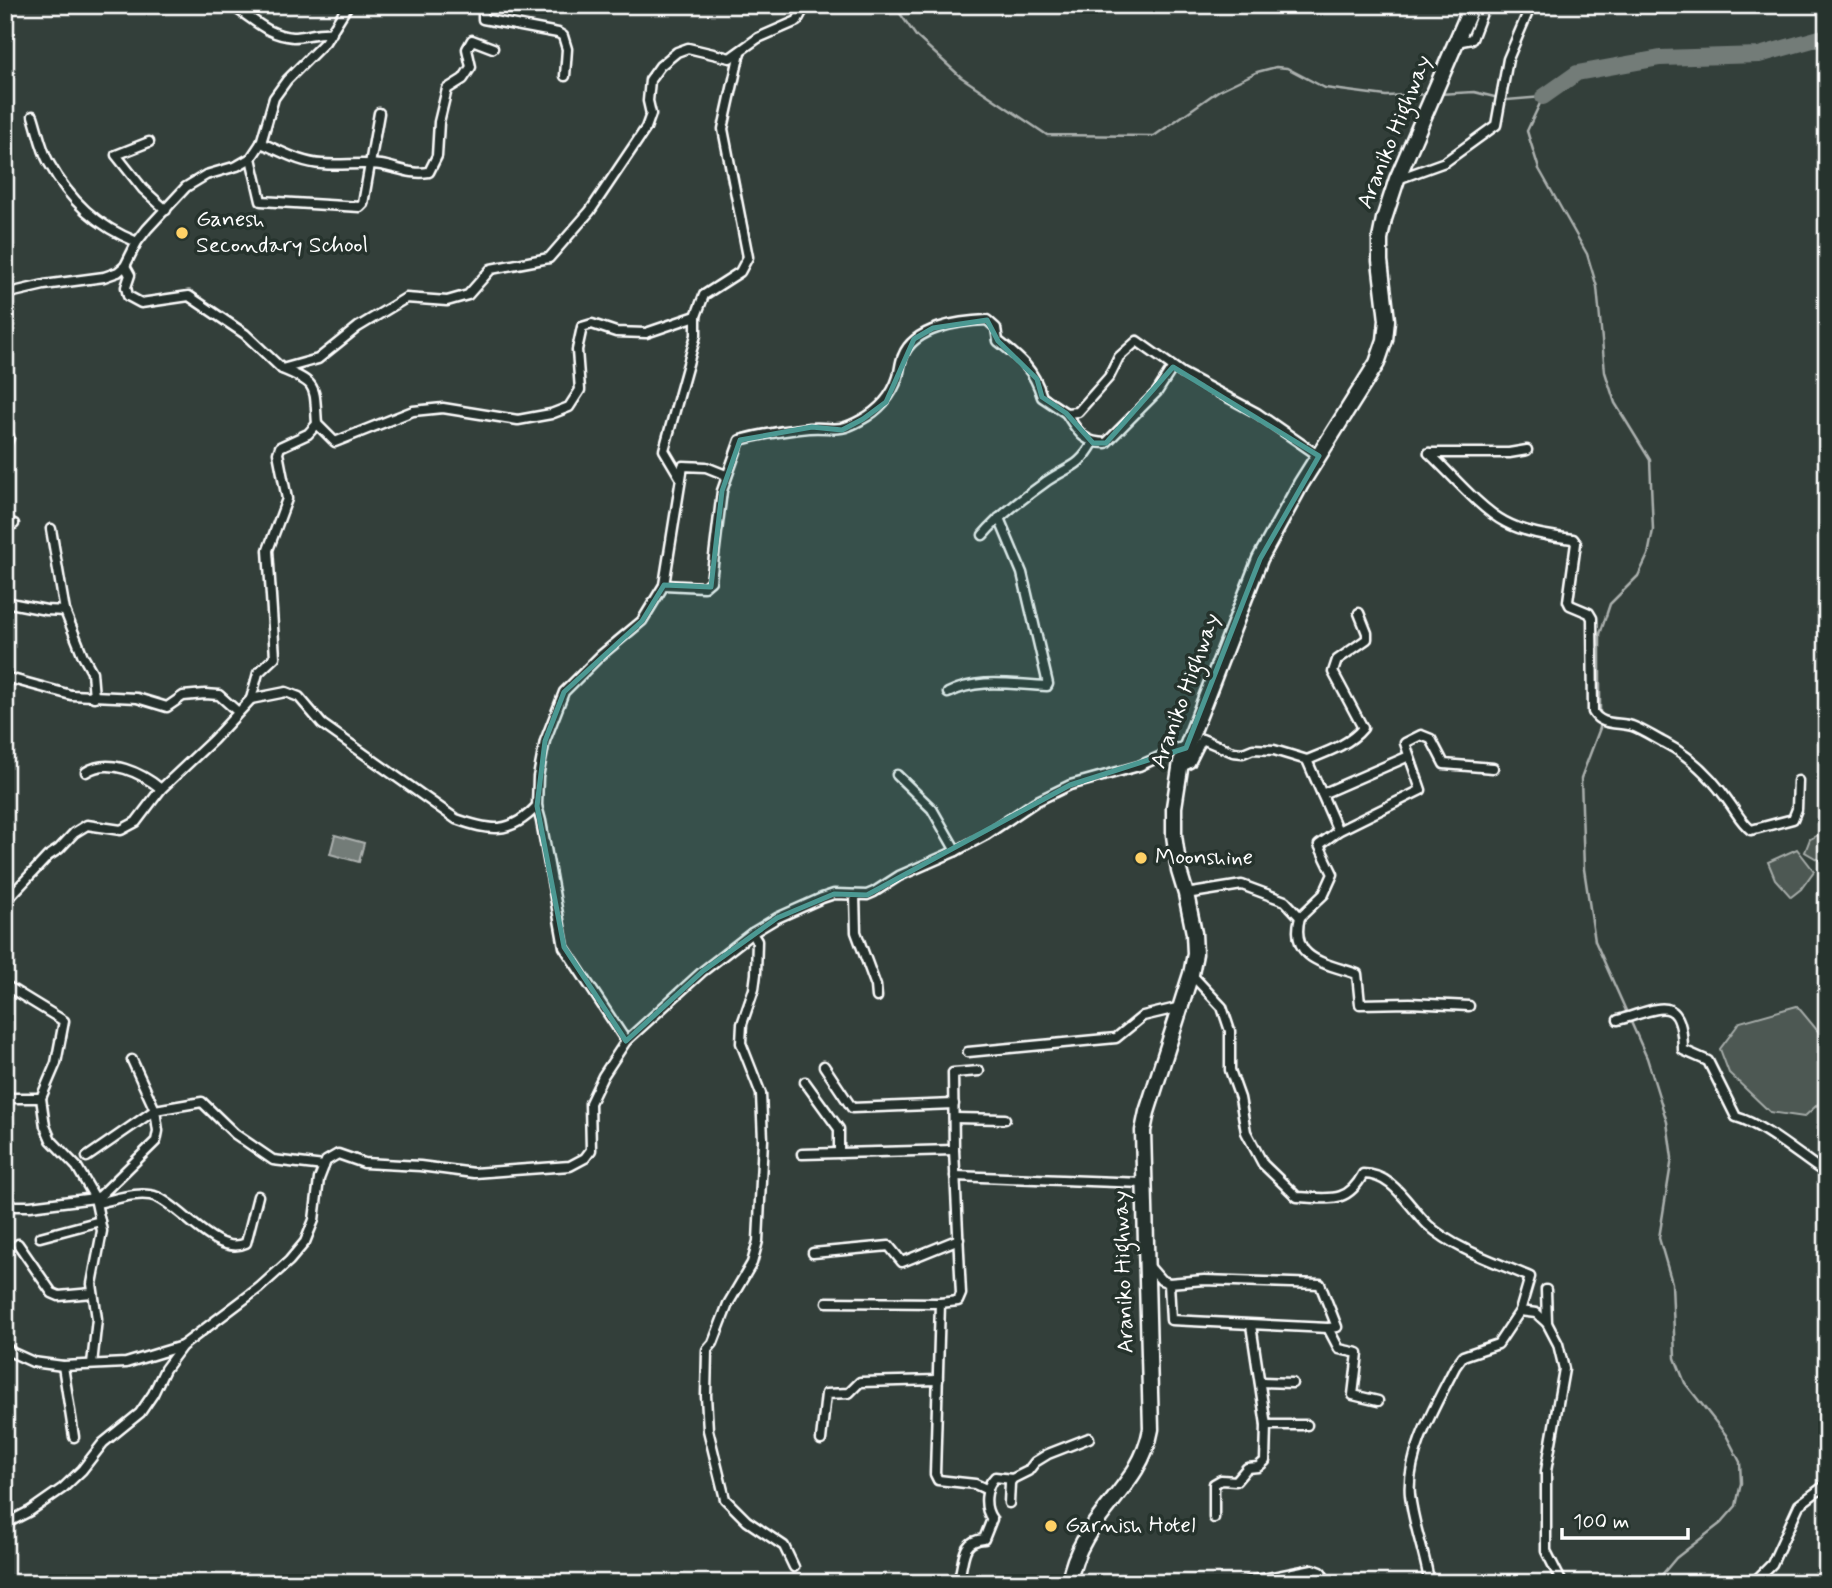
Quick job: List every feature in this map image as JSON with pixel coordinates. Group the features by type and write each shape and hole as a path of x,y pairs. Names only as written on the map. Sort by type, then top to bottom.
{"highway":[{"name":"Araniko Highway","path":"1070,1580 1074,1558 1088,1532 1132,1475 1148,1446 1152,1406 1143,1131 1195,954 1194,933 1179,871 1174,835 1174,807 1183,755 1260,559 1319,456 1377,363 1385,340 1387,320 1380,261 1384,219 1397,179 1472,5"}],"street":[{"path":"230,5 276,34 294,37 320,32 332,33"},
{"path":"5,294 44,285 104,277 118,272 125,266 137,242 195,181 251,158 261,143 274,98 332,33 348,5"},
{"path":"483,5 482,19 563,36 567,49 565,76"},
{"path":"282,369 318,359 358,327 406,298 447,301 468,295 491,269 549,258 590,211 646,128 651,114 648,101 650,79 660,66 677,52 688,48 730,58 758,38 797,21 803,10 802,5"},
{"path":"1456,42 1472,39 1485,5"},
{"path":"1397,179 1445,162 1496,125 1507,59 1531,5"},
{"path":"261,143 301,160 322,164 371,164 417,174 429,172 438,156 439,122 447,89 463,79 471,67 467,49 472,40 493,48"},
{"path":"680,477 664,450 696,335 696,316 704,295 740,272 748,257 723,130 740,51"},
{"path":"251,158 261,201 354,208 363,204 379,113"},
{"path":"33,116 48,162 82,209 113,232 137,242"},
{"path":"149,142 116,155 142,189 166,210"},
{"path":"125,266 130,275 126,287 128,296 141,303 189,296 245,334 282,369 311,383 317,424 335,442 413,411 443,408 517,420 551,414 569,407 580,390 577,350 582,327 592,324 616,332 646,333 696,316"},
{"path":"664,585 704,587 711,581 726,475 740,440 769,433 812,428 842,430 863,419 886,402 898,378 903,355 914,339 933,328 987,320 996,328 998,341 1021,359 1037,379 1042,397 1066,412 1081,435 1093,443 1106,443 1157,392 1173,367"},
{"path":"1066,412 1078,412 1109,377 1119,357 1137,341 1173,367 1257,413 1319,456"},
{"path":"5,902 48,856 87,825 123,829 136,822 161,789 213,740 251,699 258,673 275,657 268,550 287,499 278,453 280,447 308,433 317,424"},
{"path":"5,427 9,437 5,448"},
{"path":"983,535 999,518 1042,485 1083,461 1093,443"},
{"path":"1527,450 1509,453 1429,453 1486,508 1505,522 1536,533 1573,539 1576,543 1568,601 1570,605 1589,613 1592,618 1593,712 1600,720 1633,726 1688,757 1731,805 1742,824 1751,830 1793,819 1797,809 1798,781"},
{"path":"626,1041 564,947 537,806 538,777 545,741 565,692 600,656 642,621 664,585 683,466 706,467 726,475"},
{"path":"948,693 974,683 1048,684 1021,573 999,518"},
{"path":"51,529 65,611 92,671 94,697"},
{"path":"5,602 35,609 65,611"},
{"path":"5,1524 30,1511 63,1488 82,1470 103,1443 140,1413 153,1394 165,1368 182,1346 259,1288 289,1261 305,1242 314,1220 319,1179 326,1161 338,1154 364,1163 474,1172 570,1166 585,1158 591,1150 590,1103 603,1076 626,1041 703,971 776,918 834,894 855,896 874,892 899,876 986,835 1035,802 1070,785 1139,766 1179,748 1186,765 1190,763 1202,739 1233,752 1274,750 1307,760 1340,746 1357,735 1363,728 1333,672 1337,660 1367,639 1359,613"},
{"path":"5,677 71,695 137,698 167,707 183,696 219,695 238,712"},
{"path":"251,699 286,692 299,697 322,724 456,819 481,828 497,830 529,815 537,806"},
{"path":"1469,1006 1360,1004 1357,974 1308,955 1299,944 1296,932 1300,917 1324,894 1333,874 1319,845 1338,831 1421,790 1405,743 1421,734 1431,739 1444,764 1493,768"},
{"path":"1322,794 1409,756"},
{"path":"1307,760 1338,831"},
{"path":"86,772 97,766 122,768 145,775 161,789"},
{"path":"897,775 932,808 956,851"},
{"path":"1186,894 1242,885 1284,901 1300,917"},
{"path":"855,896 856,932 876,986 877,998"},
{"path":"752,933 757,941 755,981 741,1034 744,1051 761,1094 763,1140 758,1241 752,1263 728,1304 713,1343 707,1350 706,1408 708,1430 725,1499 747,1521 784,1546 794,1567"},
{"path":"1191,974 1222,1007 1230,1031 1230,1070 1240,1098 1246,1132 1263,1164 1297,1196 1338,1198 1355,1188 1363,1174 1377,1174 1394,1185 1405,1202 1449,1241 1530,1277 1520,1311 1498,1344 1463,1356 1455,1367 1412,1464 1409,1491 1414,1527 1424,1553 1428,1575"},
{"path":"5,985 64,1021 56,1063 41,1098 51,1140 77,1167 96,1200 100,1221 100,1250 92,1293 97,1319 92,1364"},
{"path":"968,1052 1116,1038 1143,1016 1181,1007"},
{"path":"1618,1020 1664,1007 1674,1011 1680,1022 1683,1050 1708,1061 1736,1117 1785,1144 1827,1174"},
{"path":"96,1200 152,1147 158,1131 155,1110 132,1060"},
{"path":"824,1066 852,1108 954,1104"},
{"path":"827,1303 958,1301 961,1294 960,1239 955,1176 953,1073 979,1071"},
{"path":"805,1082 839,1129 839,1153"},
{"path":"5,1098 41,1098"},
{"path":"87,1157 155,1110 202,1102 235,1135 273,1160 324,1166"},
{"path":"954,1118 1005,1119"},
{"path":"802,1154 954,1150"},
{"path":"955,1176 1143,1183"},
{"path":"5,1206 30,1206 145,1194 158,1198 219,1244 231,1247 246,1244 258,1196"},
{"path":"40,1237 100,1221"},
{"path":"813,1253 889,1247 902,1262 960,1239"},
{"path":"18,1244 52,1293 59,1296 92,1293"},
{"path":"1146,1262 1161,1280 1169,1283 1204,1280 1320,1284 1337,1327 1171,1320 1169,1283"},
{"path":"1546,1290 1547,1323"},
{"path":"940,1303 935,1474 938,1480 975,1485 988,1490"},
{"path":"1520,1311 1535,1313 1547,1323 1558,1344 1564,1368 1546,1471 1546,1551 1562,1583"},
{"path":"1214,1518 1214,1484 1220,1480 1236,1481 1247,1468 1258,1467 1265,1461 1266,1425 1251,1325"},
{"path":"1328,1328 1339,1349 1357,1353 1353,1395 1378,1401"},
{"path":"5,1347 33,1362 63,1366 126,1363 182,1346"},
{"path":"63,1366 74,1437"},
{"path":"821,1440 826,1394 849,1393 860,1382 938,1380"},
{"path":"1261,1382 1292,1383"},
{"path":"1266,1425 1307,1425"},
{"path":"957,1583 966,1546 974,1540 984,1539 984,1534 991,1525 992,1519 987,1512 988,1484 995,1477 1012,1479 1028,1471 1035,1462 1048,1454 1089,1438"},
{"path":"1009,1503 1012,1479"},
{"path":"1753,1583 1772,1564 1799,1505 1827,1484"},
{"path":"1242,1583 1313,1569 1321,1572 1327,1583"}],"highlighted area":[{"path":"987,320 998,341 1037,379 1042,397 1066,413 1093,443 1106,443 1173,367 1319,456 1260,559 1186,748 1070,785 867,895 834,894 777,918 703,971 626,1041 564,947 537,806 545,741 564,692 642,621 664,585 711,587 722,491 740,440 812,427 842,430 863,419 886,402 914,339 933,328"}],"shaded area":[{"path":"1824,832 1827,847 1822,862 1805,852 1810,839"},
{"path":"335,835 364,843 359,862 330,854"},
{"path":"1797,849 1814,871 1801,889 1791,897 1775,879 1768,862"},
{"path":"1797,1006 1827,1042 1827,1096 1804,1117 1770,1112 1729,1073 1720,1049 1740,1022"}],"waterway":[{"path":"894,5 916,36 961,77 1047,135 1154,136 1218,91 1257,72 1276,67 1287,68 1325,88 1386,96 1429,94"},
{"path":"1543,97 1577,73 1660,58 1759,55 1827,36"},
{"path":"1439,94 1474,92 1507,100 1543,97"},
{"path":"1543,97 1527,131 1539,169 1587,254 1597,287 1605,372 1615,403 1650,460 1653,530 1648,555 1638,576 1610,604 1600,634 1600,728 1581,778 1584,869 1595,941 1647,1058 1667,1122 1672,1158 1659,1238 1672,1283 1675,1358 1685,1383 1726,1435 1740,1462 1741,1483 1736,1506 1721,1523 1676,1558 1655,1583"}],"place":[{"name":"Ganesh Secondary School","path":"182,233"},
{"name":"Moonshine","path":"1141,858"},
{"name":"Garnish Hotel","path":"1051,1526"}]}
